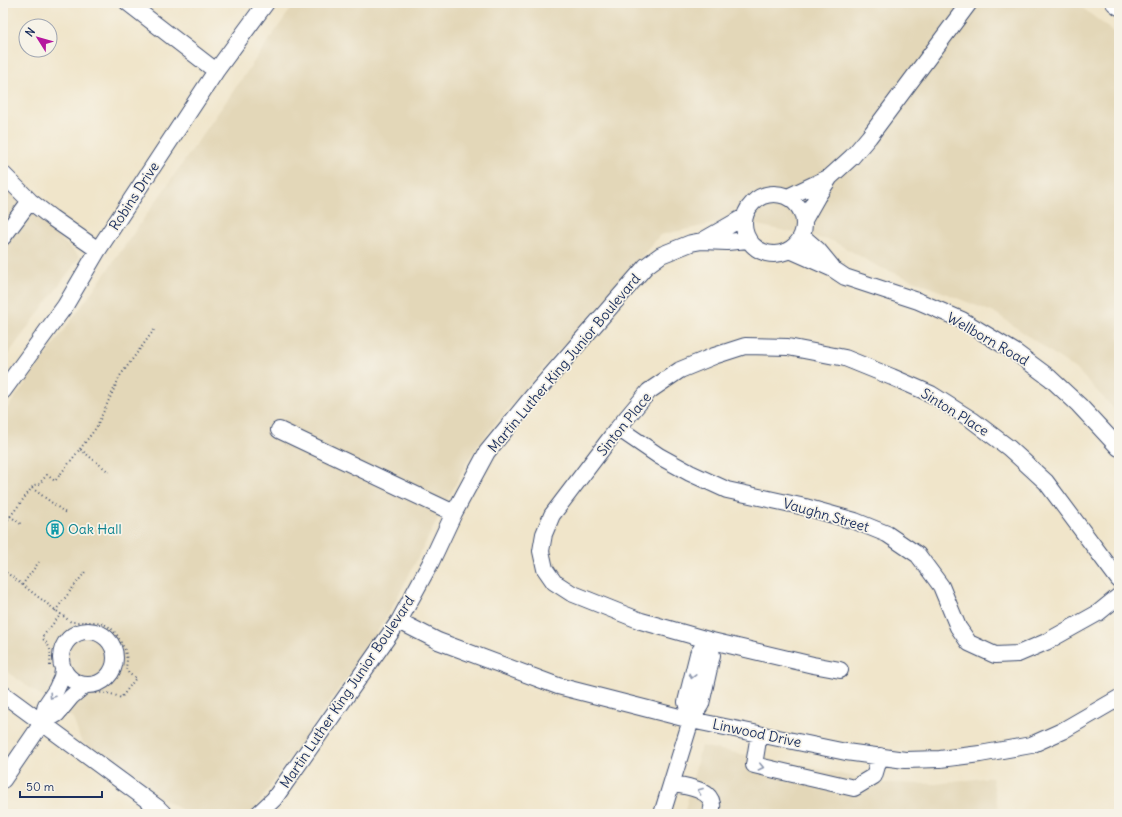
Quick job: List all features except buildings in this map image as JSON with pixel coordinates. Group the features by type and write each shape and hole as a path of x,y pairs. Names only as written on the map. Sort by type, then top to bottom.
{"street":[{"path":"128,3 216,71"},
{"name":"Robins Drive","path":"3,391 65,306 98,250 216,71 266,3"},
{"path":"804,220 830,178 852,157 869,137 969,3"},
{"path":"1114,3 1119,7"},
{"path":"3,174 30,201 98,250"},
{"path":"788,197 830,178"},
{"path":"779,194 788,197 796,202 802,210 804,228 802,236 797,244 790,250 781,254 767,254 754,247 748,240 745,233 744,217 753,201 761,196 779,194"},
{"path":"3,237 30,201"},
{"name":"Martin Luther King Junior Boulevard","path":"702,241 744,217"},
{"path":"802,236 818,250 833,269"},
{"name":"Martin Luther King Junior Boulevard","path":"258,814 272,807 399,621 487,452 532,397 646,266 661,255 691,243 702,241 727,242 748,240"},
{"path":"790,250 833,269"},
{"name":"Wellborn Road","path":"833,269 845,277 918,301 962,320 1015,352 1050,378 1079,405 1119,448"},
{"name":"Sinton Place","path":"840,670 806,664 708,640 641,621 571,593 554,582 545,570 541,551 544,534 552,515 618,428 649,391 680,370 714,356 745,346 788,347 845,358 932,394 972,420 1009,448 1046,482 1119,580"},
{"name":"Vaughn Street","path":"618,428 659,456 690,473 727,490 805,507 855,521 887,534 918,555 941,586 958,627 969,643 995,655 1018,654 1046,642 1098,612 1119,596"},
{"path":"279,430 454,513"},
{"name":"Linwood Drive","path":"399,621 438,641 558,686 691,720 846,752 904,760 940,759 1031,745 1062,731 1119,698"},
{"path":"3,780 42,723 46,705 56,690 62,677 57,668 67,641 76,634 88,631 100,633 109,640 115,651 116,663 111,674 89,690 71,697 57,714 42,723"},
{"path":"662,814 691,720 701,704 712,655 708,640"},
{"path":"57,668 72,681 89,690"},
{"path":"3,694 164,812"},
{"path":"759,734 754,765 854,788 874,776 880,756"},
{"path":"672,783 696,789 707,794 712,805 710,814"}],"path":[{"path":"3,526 34,485 39,484 47,475 55,481 80,449 96,428 120,376 154,330"},
{"path":"80,449 109,472"},
{"path":"32,488 67,514"},
{"path":"10,516 22,525"},
{"path":"22,585 39,562"},
{"path":"3,570 71,622 87,621 104,624 111,628 117,635 127,660 126,668 129,674 136,678 121,698 112,693 89,690"},
{"path":"55,610 85,572 83,571"},
{"path":"57,668 49,646 43,639 43,636 60,614"}],"shaded area":[{"path":"295,3 1076,3 1119,36 1119,414 1078,371 997,314 877,266 833,241 752,224 722,222 660,235 583,326 554,355 493,426 468,460 393,606 369,646 251,814 190,814 147,791 81,741 73,718 3,669 3,414 107,271"},
{"path":"3,185 80,257 3,361"},
{"path":"701,746 885,783 936,784 992,777 999,814 684,814"}],"place":[{"name":"Oak Hall","path":"55,529"}]}
